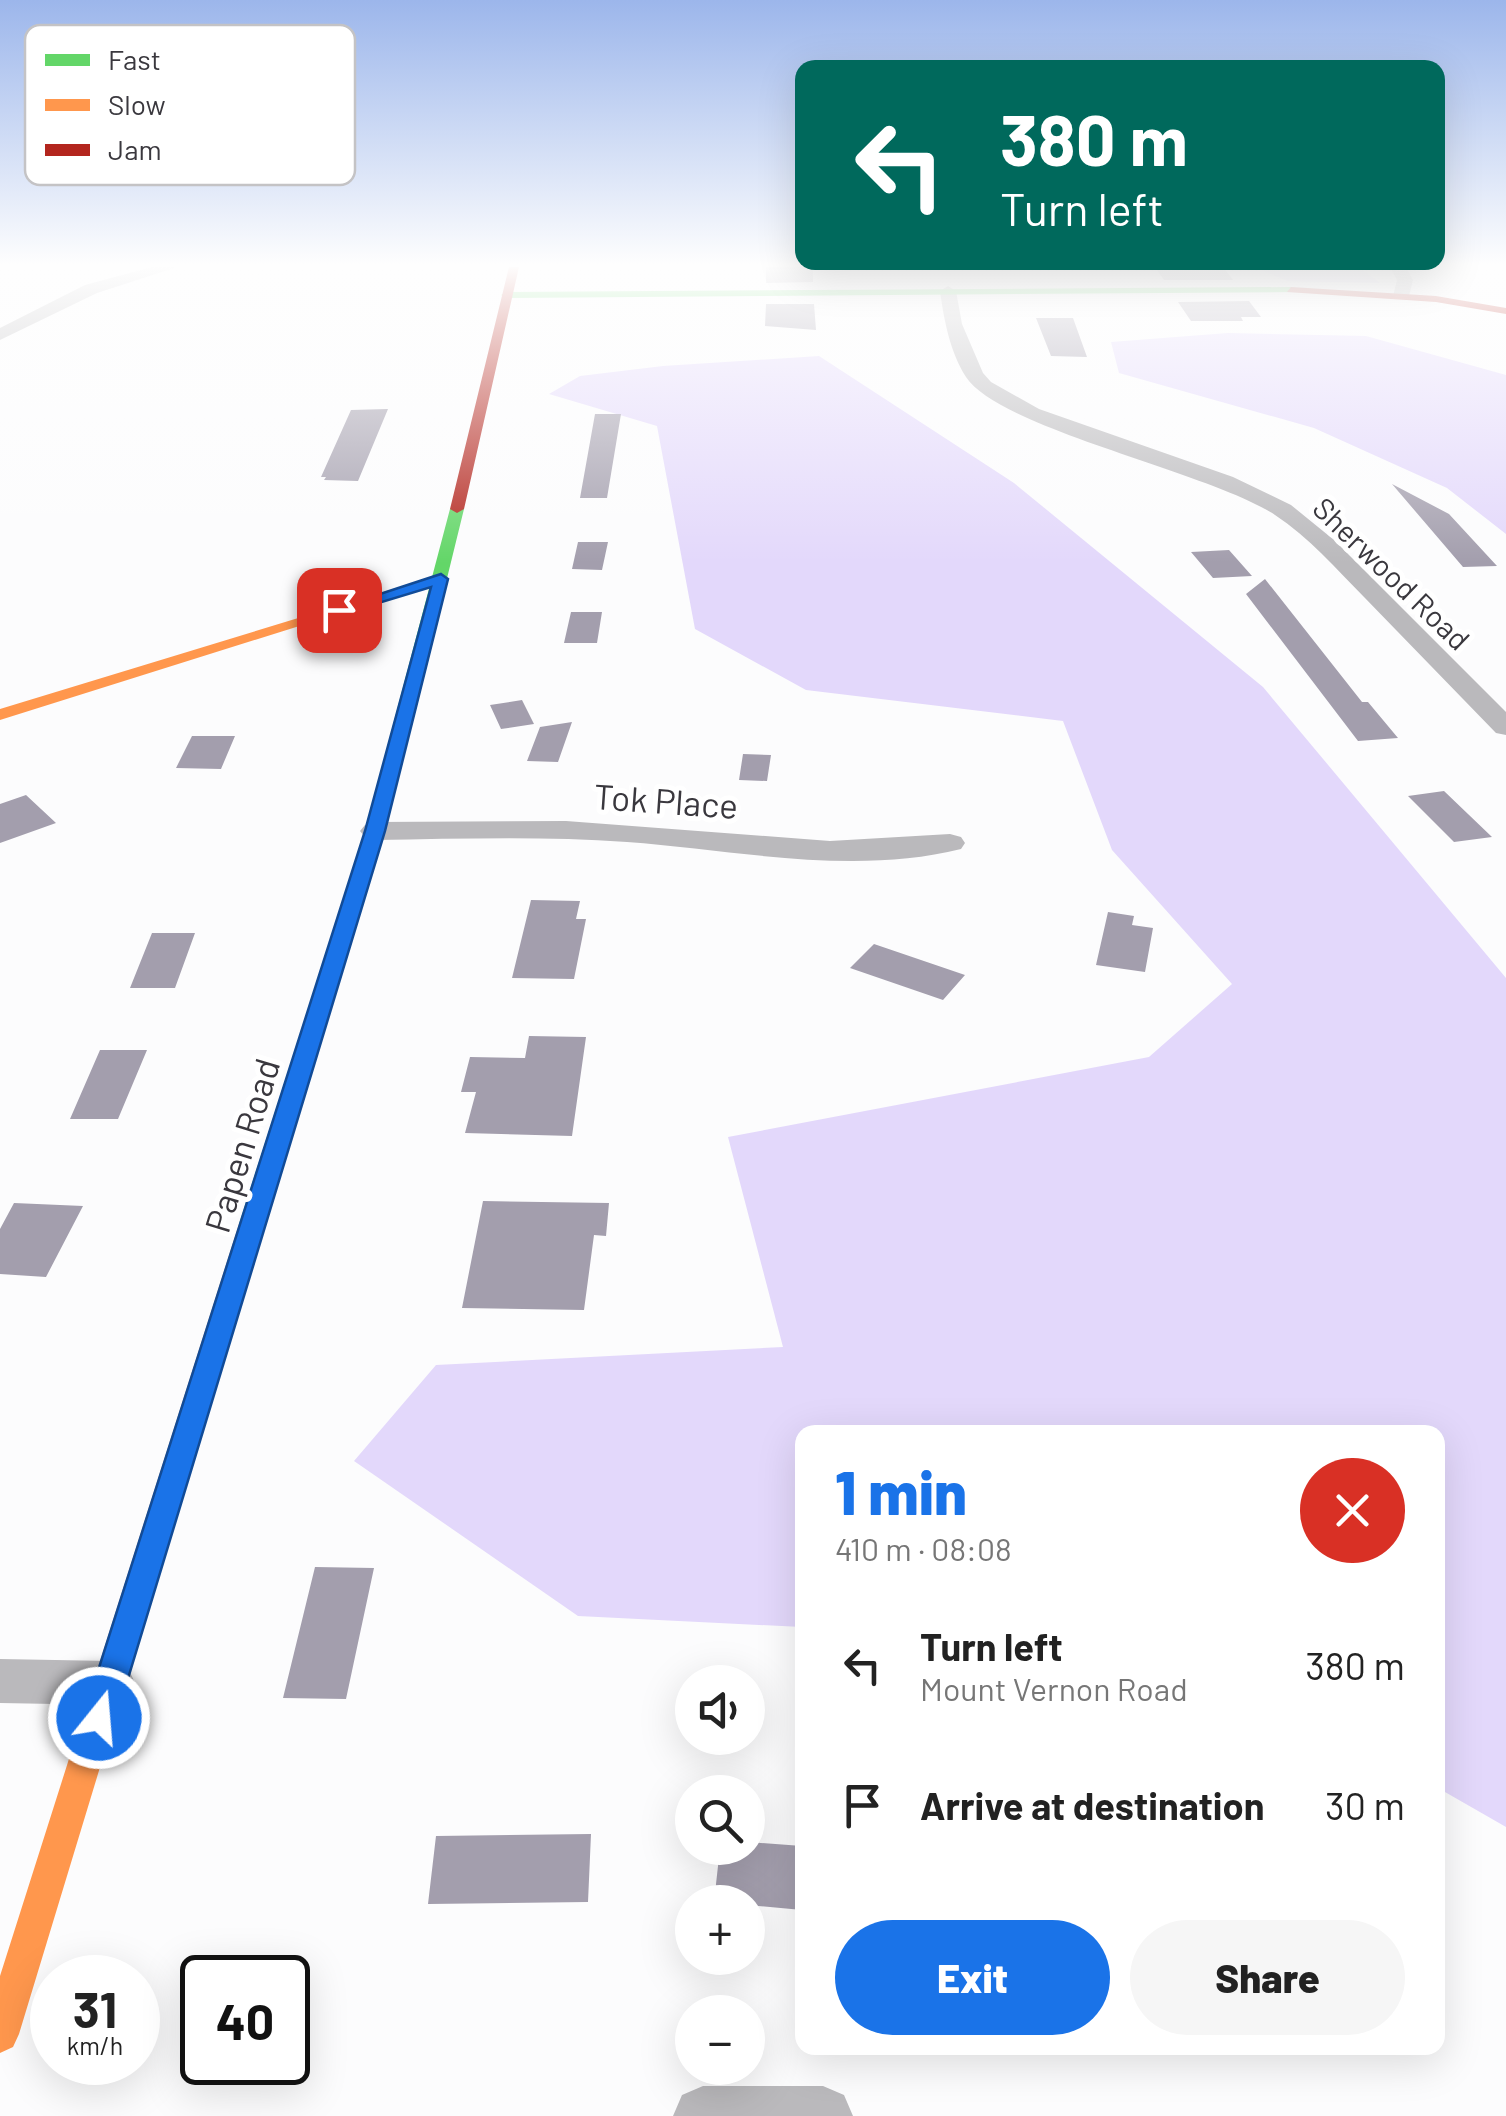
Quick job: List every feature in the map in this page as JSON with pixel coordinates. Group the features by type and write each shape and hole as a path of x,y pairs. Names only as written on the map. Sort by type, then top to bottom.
{"street":[{"name":"Papen Road","path":"0,2034 375,831 441,579 490,366"},
{"name":"Sherwood Road","path":"971,366 984,386 1032,413 1225,482 1283,510 1326,545 1506,727"},
{"path":"0,715 441,579"},
{"path":"339,610 404,614 428,629"},
{"name":"Tok Place","path":"375,831 608,832 851,852 908,850 950,843"},
{"path":"0,1681 110,1684"},
{"path":"703,2116 823,2116"}],"shaded area":[{"path":"663,366 834,366 1014,483 1263,687 1506,978 1506,1827 1445,1792 1445,1425 795,1425 795,1627 578,1616 354,1461 436,1365 783,1347 728,1137 1149,1057 1232,984 1112,850 1063,721 806,690 695,629 657,426 549,394 580,376"},
{"path":"1117,366 1473,366 1506,375 1506,534 1447,488 1314,428 1119,373"}],"building":[{"path":"388,409 358,481 324,480 326,477 321,477 351,410"},
{"path":"595,414 621,414 607,498 580,498"},
{"path":"1392,484 1449,514 1497,566 1463,567"},
{"path":"578,542 608,542 602,570 572,569"},
{"path":"1229,550 1252,576 1213,578 1191,552"},
{"path":"1265,579 1362,702 1368,702 1398,738 1358,741 1246,594"},
{"path":"571,612 602,612 597,643 564,643"},
{"path":"522,700 534,724 501,729 490,705"},
{"path":"572,722 558,762 527,761 540,727"},
{"path":"192,736 235,736 221,769 176,768"},
{"path":"743,754 771,755 767,781 739,780"},
{"path":"1444,791 1492,837 1454,842 1408,796"},
{"path":"26,795 56,823 0,843 0,804"},
{"path":"531,900 580,901 576,919 586,919 574,979 512,978"},
{"path":"1108,912 1134,916 1132,925 1153,928 1145,972 1096,965"},
{"path":"152,933 195,933 175,988 130,988"},
{"path":"874,944 965,975 943,1000 850,968"},
{"path":"529,1036 586,1037 572,1136 465,1133 476,1092 461,1092 470,1057 525,1058"},
{"path":"100,1050 147,1050 118,1119 70,1119"},
{"path":"483,1201 609,1203 606,1236 594,1235 584,1310 462,1308"},
{"path":"14,1203 83,1206 46,1277 0,1274 0,1229"},
{"path":"315,1567 374,1568 346,1699 283,1698"},
{"path":"591,1834 588,1902 428,1904 436,1836"},
{"path":"765,1843 795,1845 795,1909 765,1907 765,1885 716,1885 718,1865 765,1865"}],"traffic: fast":[{"path":"252,1224 375,831 457,509"}],"traffic: slow":[{"path":"0,715 441,579"},
{"path":"0,2034 252,1224"}],"traffic: jam":[{"path":"457,509 491,366"}],"route":[{"path":"99,1718 375,831 441,579 339,610"}]}
